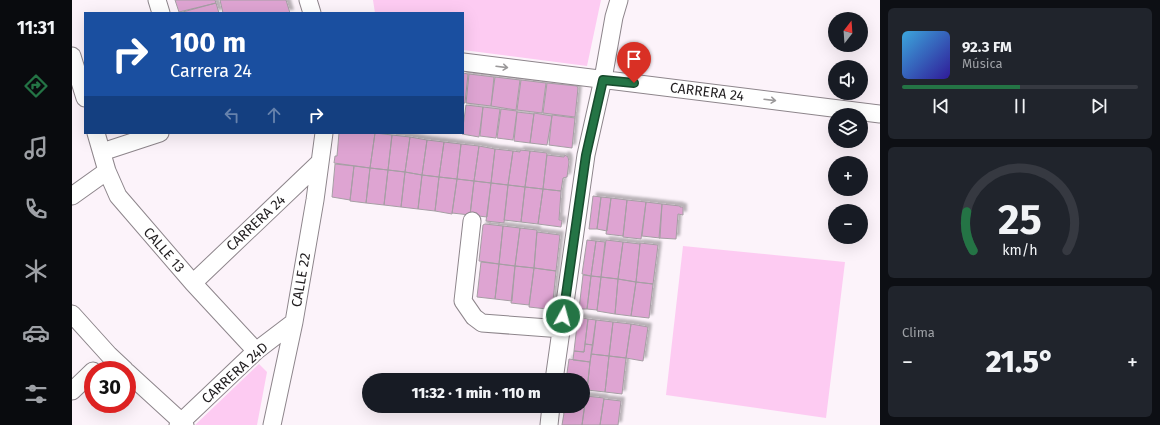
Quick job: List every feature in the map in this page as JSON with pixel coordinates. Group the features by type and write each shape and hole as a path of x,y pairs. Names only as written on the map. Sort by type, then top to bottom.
{"street":[{"path":"157,0 161,12"},
{"path":"308,0 312,12"},
{"path":"555,373 586,155 603,80 614,17 619,0"},
{"path":"72,56 84,95"},
{"name":"CARRERA 24","path":"464,62 880,114"},
{"name":"CALLE 13","path":"96,134 107,171 118,196 193,283 256,352"},
{"path":"102,152 157,134"},
{"name":"CALLE 22","path":"272,425 294,322 315,200 324,134"},
{"name":"CARRERA 24","path":"193,283 319,163"},
{"path":"72,196 107,171"},
{"path":"472,221 463,300 474,317 482,323 562,329"},
{"path":"72,314 115,361"},
{"name":"CARRERA 24D","path":"181,424 256,352 294,322"},
{"path":"103,361 109,355"},
{"path":"72,391 84,379"},
{"path":"136,381 181,424"},
{"path":"549,425 550,413"}],"shaded area":[{"path":"373,0 601,0 587,66 464,50 464,12 375,12"},
{"path":"683,246 845,262 826,418 666,395"},
{"path":"259,364 267,372 257,425 195,425"}],"building":[{"path":"175,0 215,0 216,3 179,12"},
{"path":"220,0 286,0 290,12 223,12"},
{"path":"216,3 219,12 183,12"},
{"path":"464,73 468,74 464,103"},
{"path":"469,74 494,77 491,106 466,103"},
{"path":"495,77 520,80 516,110 491,106"},
{"path":"521,80 546,83 542,113 517,110"},
{"path":"547,83 577,86 575,117 543,113"},
{"path":"466,105 483,107 479,137 462,134 464,134"},
{"path":"483,107 500,109 496,138 480,136"},
{"path":"501,109 517,111 513,140 497,138"},
{"path":"517,112 534,114 530,143 514,141"},
{"path":"534,113 552,116 547,145 530,143"},
{"path":"552,115 575,118 572,148 549,145"},
{"path":"339,134 375,134 370,168 334,163 335,156 337,156"},
{"path":"375,134 392,135 388,170 370,168"},
{"path":"392,135 410,137 405,172 388,170"},
{"path":"410,137 427,140 422,175 405,172"},
{"path":"427,140 444,142 439,177 422,175"},
{"path":"444,142 461,144 457,179 439,177"},
{"path":"461,144 479,146 474,181 457,179"},
{"path":"479,146 495,149 491,183 474,181"},
{"path":"495,149 513,151 508,185 491,183"},
{"path":"520,150 530,151 525,187 508,185 513,151 520,152"},
{"path":"530,151 547,153 543,189 525,187"},
{"path":"547,155 564,157 565,155 568,157 569,162 567,177 563,178 561,191 543,189"},
{"path":"335,164 354,166 350,200 332,197"},
{"path":"354,166 370,168 366,203 350,201"},
{"path":"370,168 388,170 384,205 366,203"},
{"path":"388,170 405,172 401,207 384,205"},
{"path":"405,172 422,175 418,209 401,207"},
{"path":"422,175 439,177 435,211 418,209"},
{"path":"439,177 457,179 452,214 435,211"},
{"path":"457,179 474,181 470,215 452,213"},
{"path":"474,181 491,183 487,217 470,215"},
{"path":"491,183 508,185 504,223 486,221"},
{"path":"508,185 525,187 521,222 504,220"},
{"path":"525,187 543,189 538,224 521,222"},
{"path":"543,189 561,191 559,220 562,220 561,227 538,224"},
{"path":"593,196 601,197 597,229 589,229"},
{"path":"601,197 611,198 607,231 597,229"},
{"path":"611,198 627,200 623,236 606,234"},
{"path":"627,200 646,202 641,239 623,237"},
{"path":"646,202 662,204 660,238 642,236"},
{"path":"662,204 683,207 683,215 678,214 676,239 659,238"},
{"path":"483,225 503,226 499,264 479,261"},
{"path":"503,226 520,228 515,266 499,264"},
{"path":"520,228 537,230 534,268 515,266"},
{"path":"537,232 560,235 556,271 534,268"},
{"path":"587,240 596,241 591,276 582,274"},
{"path":"606,240 623,242 618,279 601,277"},
{"path":"596,241 605,242 601,277 591,276"},
{"path":"623,242 640,244 636,282 618,279"},
{"path":"640,243 658,245 653,284 636,282"},
{"path":"481,262 499,264 495,299 477,297"},
{"path":"499,264 515,266 512,301 495,299"},
{"path":"515,266 534,268 529,305 511,303"},
{"path":"534,268 556,271 553,301 551,306 547,309 529,307"},
{"path":"583,275 591,276 587,309 579,309"},
{"path":"591,276 601,277 597,310 587,309"},
{"path":"601,277 618,279 615,314 597,311"},
{"path":"618,279 636,282 631,316 615,314"},
{"path":"636,282 653,284 649,318 631,316"},
{"path":"578,317 588,319 584,352 574,351"},
{"path":"588,319 596,320 593,345 585,344"},
{"path":"596,320 613,322 609,356 591,354"},
{"path":"613,322 631,324 626,358 609,356"},
{"path":"631,324 648,327 643,361 626,358"},
{"path":"585,344 593,345 590,362 573,360 574,351 584,352"},
{"path":"591,354 609,356 605,392 590,390 589,373"},
{"path":"609,356 626,358 622,394 605,392"},
{"path":"569,359 590,362 589,373 567,373"},
{"path":"590,396 604,398 600,425 582,425 584,413 590,413"},
{"path":"604,399 621,401 618,425 600,425"},
{"path":"564,413 584,413 582,425 562,425"}],"route":[{"path":"563,316 586,155 603,80 634,83"}]}
